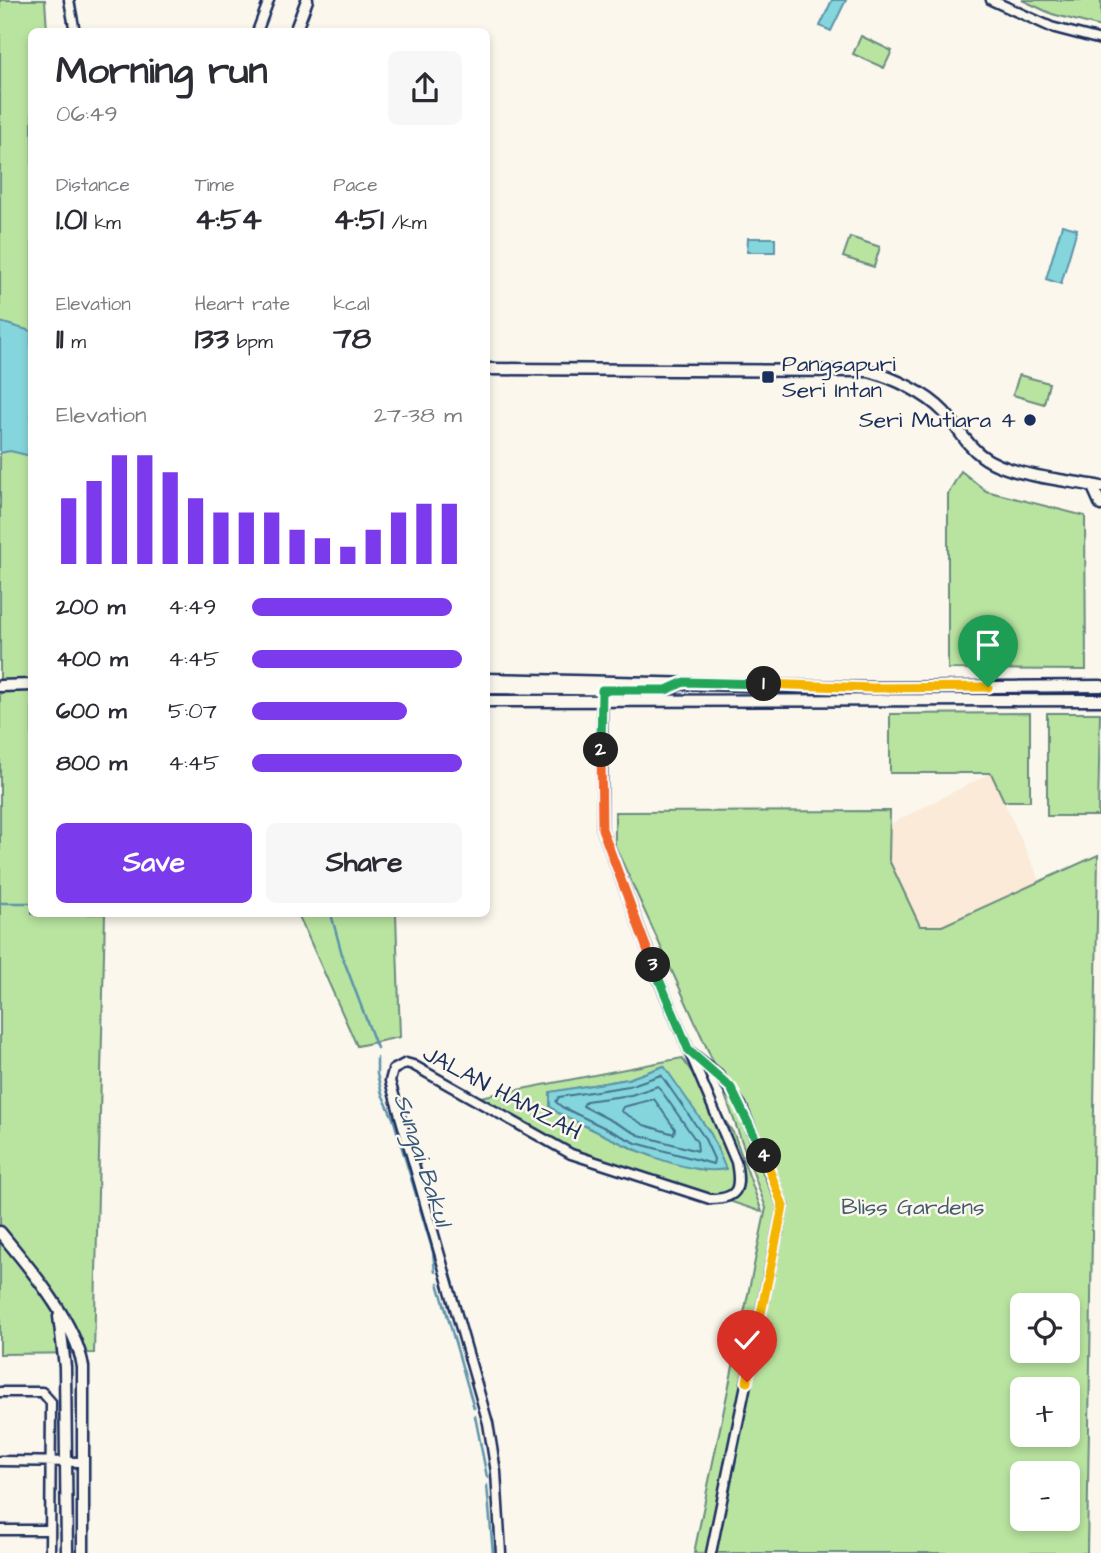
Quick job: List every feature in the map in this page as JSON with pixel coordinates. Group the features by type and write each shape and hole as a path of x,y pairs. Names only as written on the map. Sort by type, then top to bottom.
{"street":[{"path":"69,0 74,28"},
{"path":"258,28 269,0"},
{"path":"296,28 307,0"},
{"path":"990,0 1051,27 1101,40"},
{"path":"490,369 869,370 889,376 943,411 967,444 984,458 1000,466 1098,484 1101,505"},
{"path":"490,680 873,688 1101,686"},
{"path":"490,688 666,690 684,682"},
{"path":"5,686 28,687"},
{"name":"JALAN HAMZAH","path":"501,1553 496,1472 488,1423 390,1081 393,1070 406,1063 413,1065 571,1154 693,1194 726,1199 734,1194 738,1186 736,1162 689,1051 602,829 602,690"},
{"path":"490,701 602,703 1101,700"},
{"path":"689,1051 717,1073 741,1105 783,1206 711,1553"},
{"path":"0,1232 38,1279 77,1340 81,1359 83,1553"},
{"path":"59,1314 65,1367 67,1553"},
{"path":"0,1392 42,1392 51,1402 50,1553"},
{"path":"0,1461 82,1462"},
{"path":"0,1530 50,1530"}],"shaded area":[{"path":"991,773 1040,881 942,926 920,926 889,860 890,824"}],"green space":[{"path":"0,0 45,0 47,28 28,28 28,917 105,917 94,1353 0,1354"},
{"path":"1022,0 1101,0 1101,27 1052,14"},
{"path":"861,36 892,51 884,68 853,54"},
{"path":"850,237 880,247 874,267 843,257"},
{"path":"1019,375 1049,383 1044,404 1013,395"},
{"path":"961,471 986,491 1085,516 1086,670 948,669 948,494"},
{"path":"1030,713 1030,801 1004,801 991,773 890,773 890,714"},
{"path":"1047,713 1100,713 1098,816 1047,816"},
{"name":"Bliss Gardens","path":"890,811 889,860 920,926 942,926 1098,855 1087,1553 694,1553 766,1208 711,1057 615,846 615,812"},
{"path":"299,917 396,917 400,1037 357,1046"},
{"path":"682,1058 734,1134 762,1212 557,1144 475,1098","holes":["664,1066 704,1171 633,1149 550,1106 551,1092 628,1079"]}],"water":[{"path":"832,0 846,0 831,31 820,26"},
{"path":"1062,225 1077,229 1061,284 1046,279"},
{"path":"748,238 775,238 775,252 747,252"},
{"path":"0,322 28,330 28,455 10,451 0,453"},
{"path":"664,1066 711,1134 726,1169 707,1170 664,1161 558,1113 550,1106 550,1092 628,1079"}],"waterway":[{"path":"0,903 28,903"},
{"name":"Sungai Bakul","path":"332,917 343,958 377,1048"},
{"name":"Sungai Bakul","path":"377,1058 377,1074 382,1094 393,1118 433,1252 435,1272"},
{"name":"Sungai Bakul","path":"438,1283 474,1408"},
{"name":"Sungai Bakul","path":"475,1416 487,1477"},
{"name":"Sungai Bakul","path":"487,1485 493,1553"}],"place":[{"name":"Pangsapuri Seri Intan","path":"768,377"},
{"name":"Seri Mutiara 4","path":"1030,420"}],"route":[{"path":"747,1382 783,1206 752,1127 731,1088 689,1051 606,844 601,816 602,690 666,690 684,682 873,688 988,687"}]}
